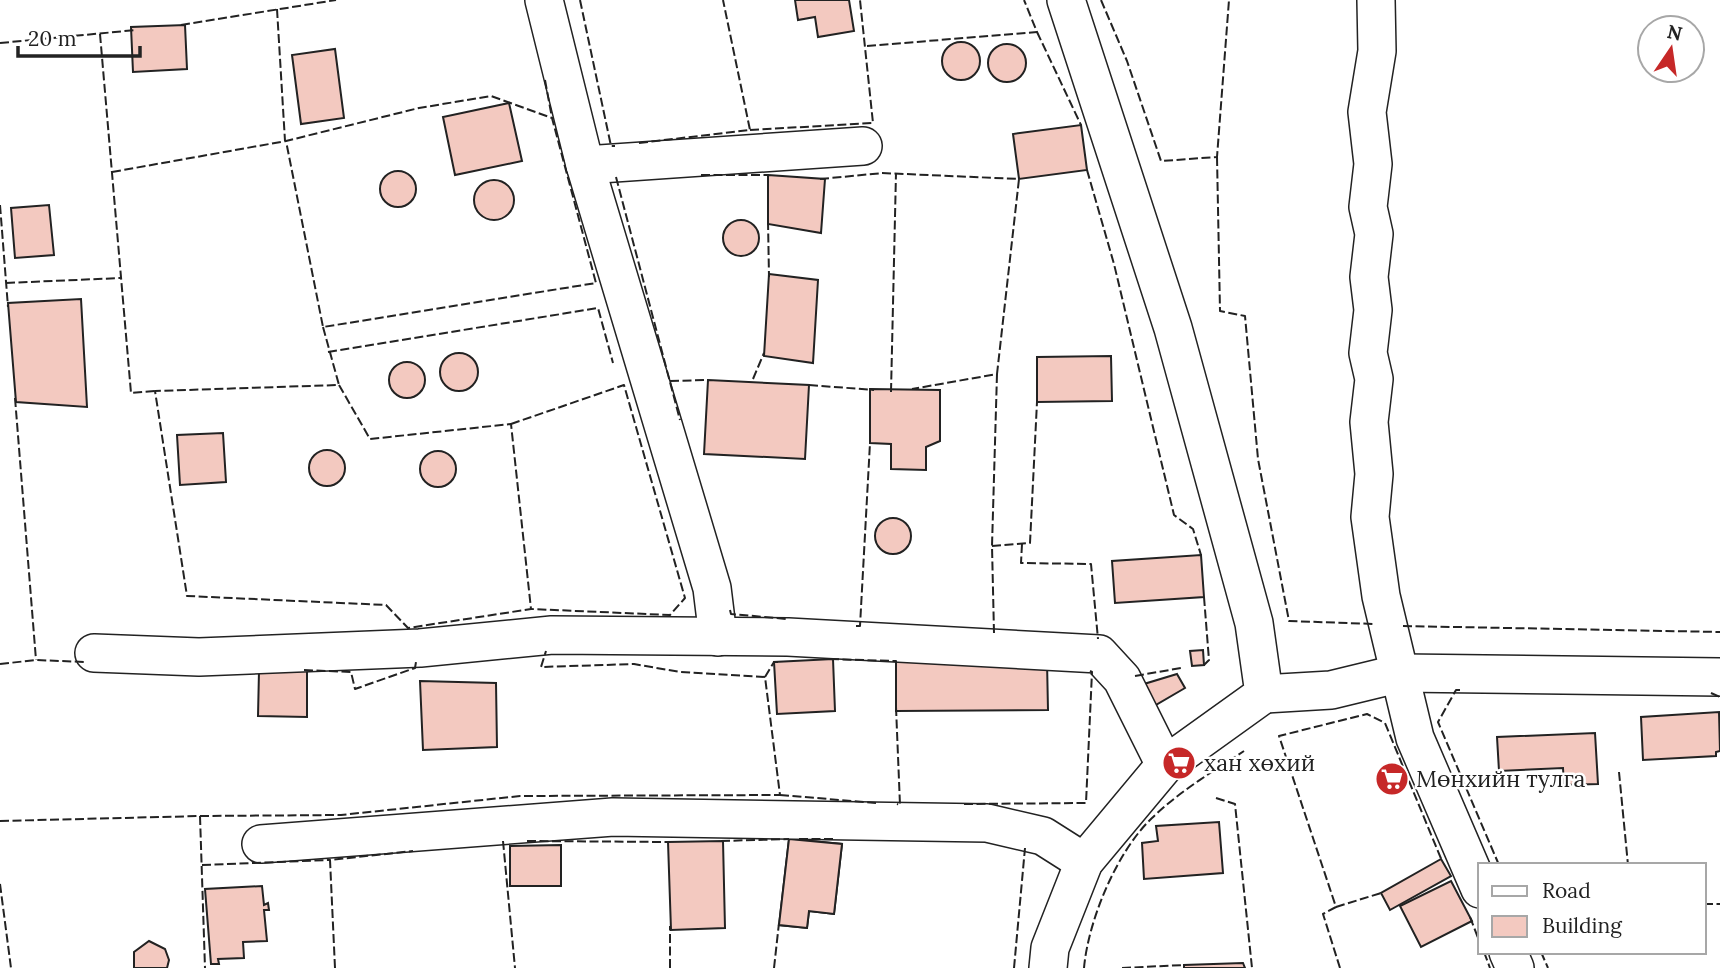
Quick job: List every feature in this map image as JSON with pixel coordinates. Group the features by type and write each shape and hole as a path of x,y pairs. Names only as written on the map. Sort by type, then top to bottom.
{"street":[{"path":"544,0 585,165 712,588 718,637"},
{"path":"1066,0 1177,341 1254,623 1264,694"},
{"path":"1376,0 1377,51 1367,112 1373,164 1368,206 1374,234 1369,277 1373,310 1368,353 1374,379 1369,422 1374,474 1370,517 1381,596 1415,738 1478,884"},
{"path":"585,165 863,146"},
{"path":"94,653 199,657 420,648 552,635 788,637 1099,654 1122,679 1165,765"},
{"path":"1048,968 1050,948 1084,863 1165,765 1264,694 1331,690 1401,673 1720,677"},
{"path":"261,844 613,817 987,823 1043,836 1084,863"}],"building":[{"path":"795,0 849,0 854,31 818,37 815,17 798,20"},
{"path":"185,25 187,69 133,72 131,27"},
{"path":"961,42 974,48 980,61 974,74 961,80 948,74 942,61 948,48"},
{"path":"1007,44 1020,50 1026,63 1020,76 1007,82 994,76 988,63 994,50"},
{"path":"335,49 344,118 301,124 292,55"},
{"path":"509,103 522,161 455,175 443,117"},
{"path":"1081,125 1087,170 1019,179 1013,134"},
{"path":"398,171 411,176 416,189 411,202 398,207 385,202 380,189 385,176"},
{"path":"768,175 825,179 821,233 768,224"},
{"path":"494,180 502,181 508,186 513,192 513,208 508,214 502,219 494,220 486,219 480,214 475,208 474,200 475,192 480,186 486,181"},
{"path":"49,205 54,255 15,258 11,208"},
{"path":"741,220 754,225 759,238 754,251 741,256 728,251 723,238 728,225"},
{"path":"769,274 818,280 813,363 764,356"},
{"path":"81,299 87,407 16,402 8,303"},
{"path":"459,353 473,358 478,372 473,386 459,391 445,386 440,372 445,358"},
{"path":"1111,356 1112,401 1037,402 1037,357"},
{"path":"407,362 420,367 425,380 420,393 407,398 394,393 389,380 394,367"},
{"path":"708,380 809,385 805,459 704,454"},
{"path":"870,389 940,390 940,441 926,447 926,470 891,469 891,444 870,443"},
{"path":"223,433 226,482 180,485 177,435"},
{"path":"327,450 340,455 345,468 340,481 327,486 314,481 309,468 314,455"},
{"path":"438,451 450,457 456,469 450,481 438,487 426,481 420,469 426,457"},
{"path":"893,518 906,523 911,536 906,549 893,554 880,549 875,536 880,523"},
{"path":"1201,555 1204,597 1115,603 1112,561"},
{"path":"1203,650 1204,665 1192,666 1190,651"},
{"path":"833,659 835,711 777,714 774,662"},
{"path":"896,661 1047,661 1048,710 896,711"},
{"path":"259,671 307,671 307,717 258,716"},
{"path":"1177,674 1185,688 1154,706 1144,684"},
{"path":"420,681 496,683 497,747 423,750"},
{"path":"1719,712 1720,751 1716,752 1716,756 1643,760 1641,717"},
{"path":"1595,733 1598,784 1564,785 1563,768 1499,771 1497,737"},
{"path":"1219,822 1223,873 1144,879 1142,843 1158,841 1156,826"},
{"path":"789,839 842,844 834,914 809,911 807,928 779,925"},
{"path":"789,839 842,844 834,914 809,911 807,928 779,925"},
{"path":"723,841 725,928 671,930 668,842"},
{"path":"561,845 561,886 510,886 510,846"},
{"path":"1441,859 1451,876 1390,910 1381,893"},
{"path":"1451,881 1472,921 1421,947 1400,906"},
{"path":"262,886 264,905 268,903 269,910 264,910 267,941 243,942 244,958 218,959 219,964 211,964 205,889"},
{"path":"149,941 165,949 169,960 167,968 134,968 134,952"},
{"path":"1243,963 1245,968 1184,968 1184,965"}],"fence":[{"path":"181,25 336,0"},
{"path":"580,0 611,146 615,146"},
{"path":"639,143 750,130 723,0"},
{"path":"750,130 873,123 860,0"},
{"path":"867,46 1037,32 1024,0"},
{"path":"1101,0 1127,61 1161,161 1217,157 1229,0"},
{"path":"277,9 285,141"},
{"path":"0,43 136,30"},
{"path":"1037,32 1081,125"},
{"path":"100,34 131,393 155,391"},
{"path":"545,80 552,118"},
{"path":"112,172 286,141 419,108 491,96 552,118 596,283 323,327 286,141"},
{"path":"1217,157 1220,311 1245,316 1258,459 1289,621 1375,624"},
{"path":"1087,170 1114,264 1174,515 1193,529 1201,555"},
{"path":"882,173 1019,179 997,374 912,389"},
{"path":"820,179 883,173"},
{"path":"891,392 896,173"},
{"path":"701,175 768,175 768,179"},
{"path":"616,177 680,420"},
{"path":"0,205 8,307"},
{"path":"768,221 769,277"},
{"path":"6,283 121,278"},
{"path":"328,352 598,308 613,363"},
{"path":"323,327 339,385"},
{"path":"753,379 764,353"},
{"path":"994,633 992,546 997,374"},
{"path":"670,381 708,380"},
{"path":"339,385 370,439 511,424 531,609 408,628 386,605 187,596 155,391 339,385"},
{"path":"511,424 624,385 685,598 670,615 531,609"},
{"path":"809,385 874,390"},
{"path":"15,398 36,660"},
{"path":"992,546 1030,543 1037,402"},
{"path":"856,626 860,626 870,443"},
{"path":"1022,544 1021,563 1091,564 1098,639"},
{"path":"1204,597 1209,660 1204,665"},
{"path":"730,610 731,614 787,619"},
{"path":"1403,626 1720,632"},
{"path":"200,816 341,815 520,796 780,795 765,677 680,672 634,664 541,667 546,651"},
{"path":"830,659 896,661 896,665"},
{"path":"0,664 36,660 84,662"},
{"path":"304,670 351,672 355,689 415,668 416,662"},
{"path":"765,677 774,662 778,662"},
{"path":"1135,676 1181,668"},
{"path":"964,804 1086,803 1090,671"},
{"path":"1460,690 1456,690 1438,722 1498,863"},
{"path":"1711,693 1720,697"},
{"path":"896,707 900,805 897,804"},
{"path":"1340,968 1323,914 1336,907 1279,736 1367,714 1385,723 1442,861"},
{"path":"1084,968 1091,929 1106,888 1139,832 1196,782 1244,751"},
{"path":"1619,772 1628,863"},
{"path":"780,795 876,803"},
{"path":"1216,798 1235,804 1252,968"},
{"path":"0,821 200,816 205,968"},
{"path":"721,841 789,839"},
{"path":"799,839 834,839"},
{"path":"503,841 515,968"},
{"path":"527,841 668,842"},
{"path":"1014,968 1025,848"},
{"path":"335,968 330,860 413,851"},
{"path":"202,865 330,860"},
{"path":"0,884 11,968"},
{"path":"1336,907 1381,893"},
{"path":"1706,904 1720,904"},
{"path":"1470,917 1478,938"},
{"path":"774,968 779,923"},
{"path":"670,926 670,968"},
{"path":"1485,954 1490,968"},
{"path":"1542,954 1548,968"},
{"path":"1122,968 1184,965"}],"place":[{"name":"хан хөхий","path":"1179,763"},
{"name":"Мөнхийн тулга","path":"1392,779"}]}
